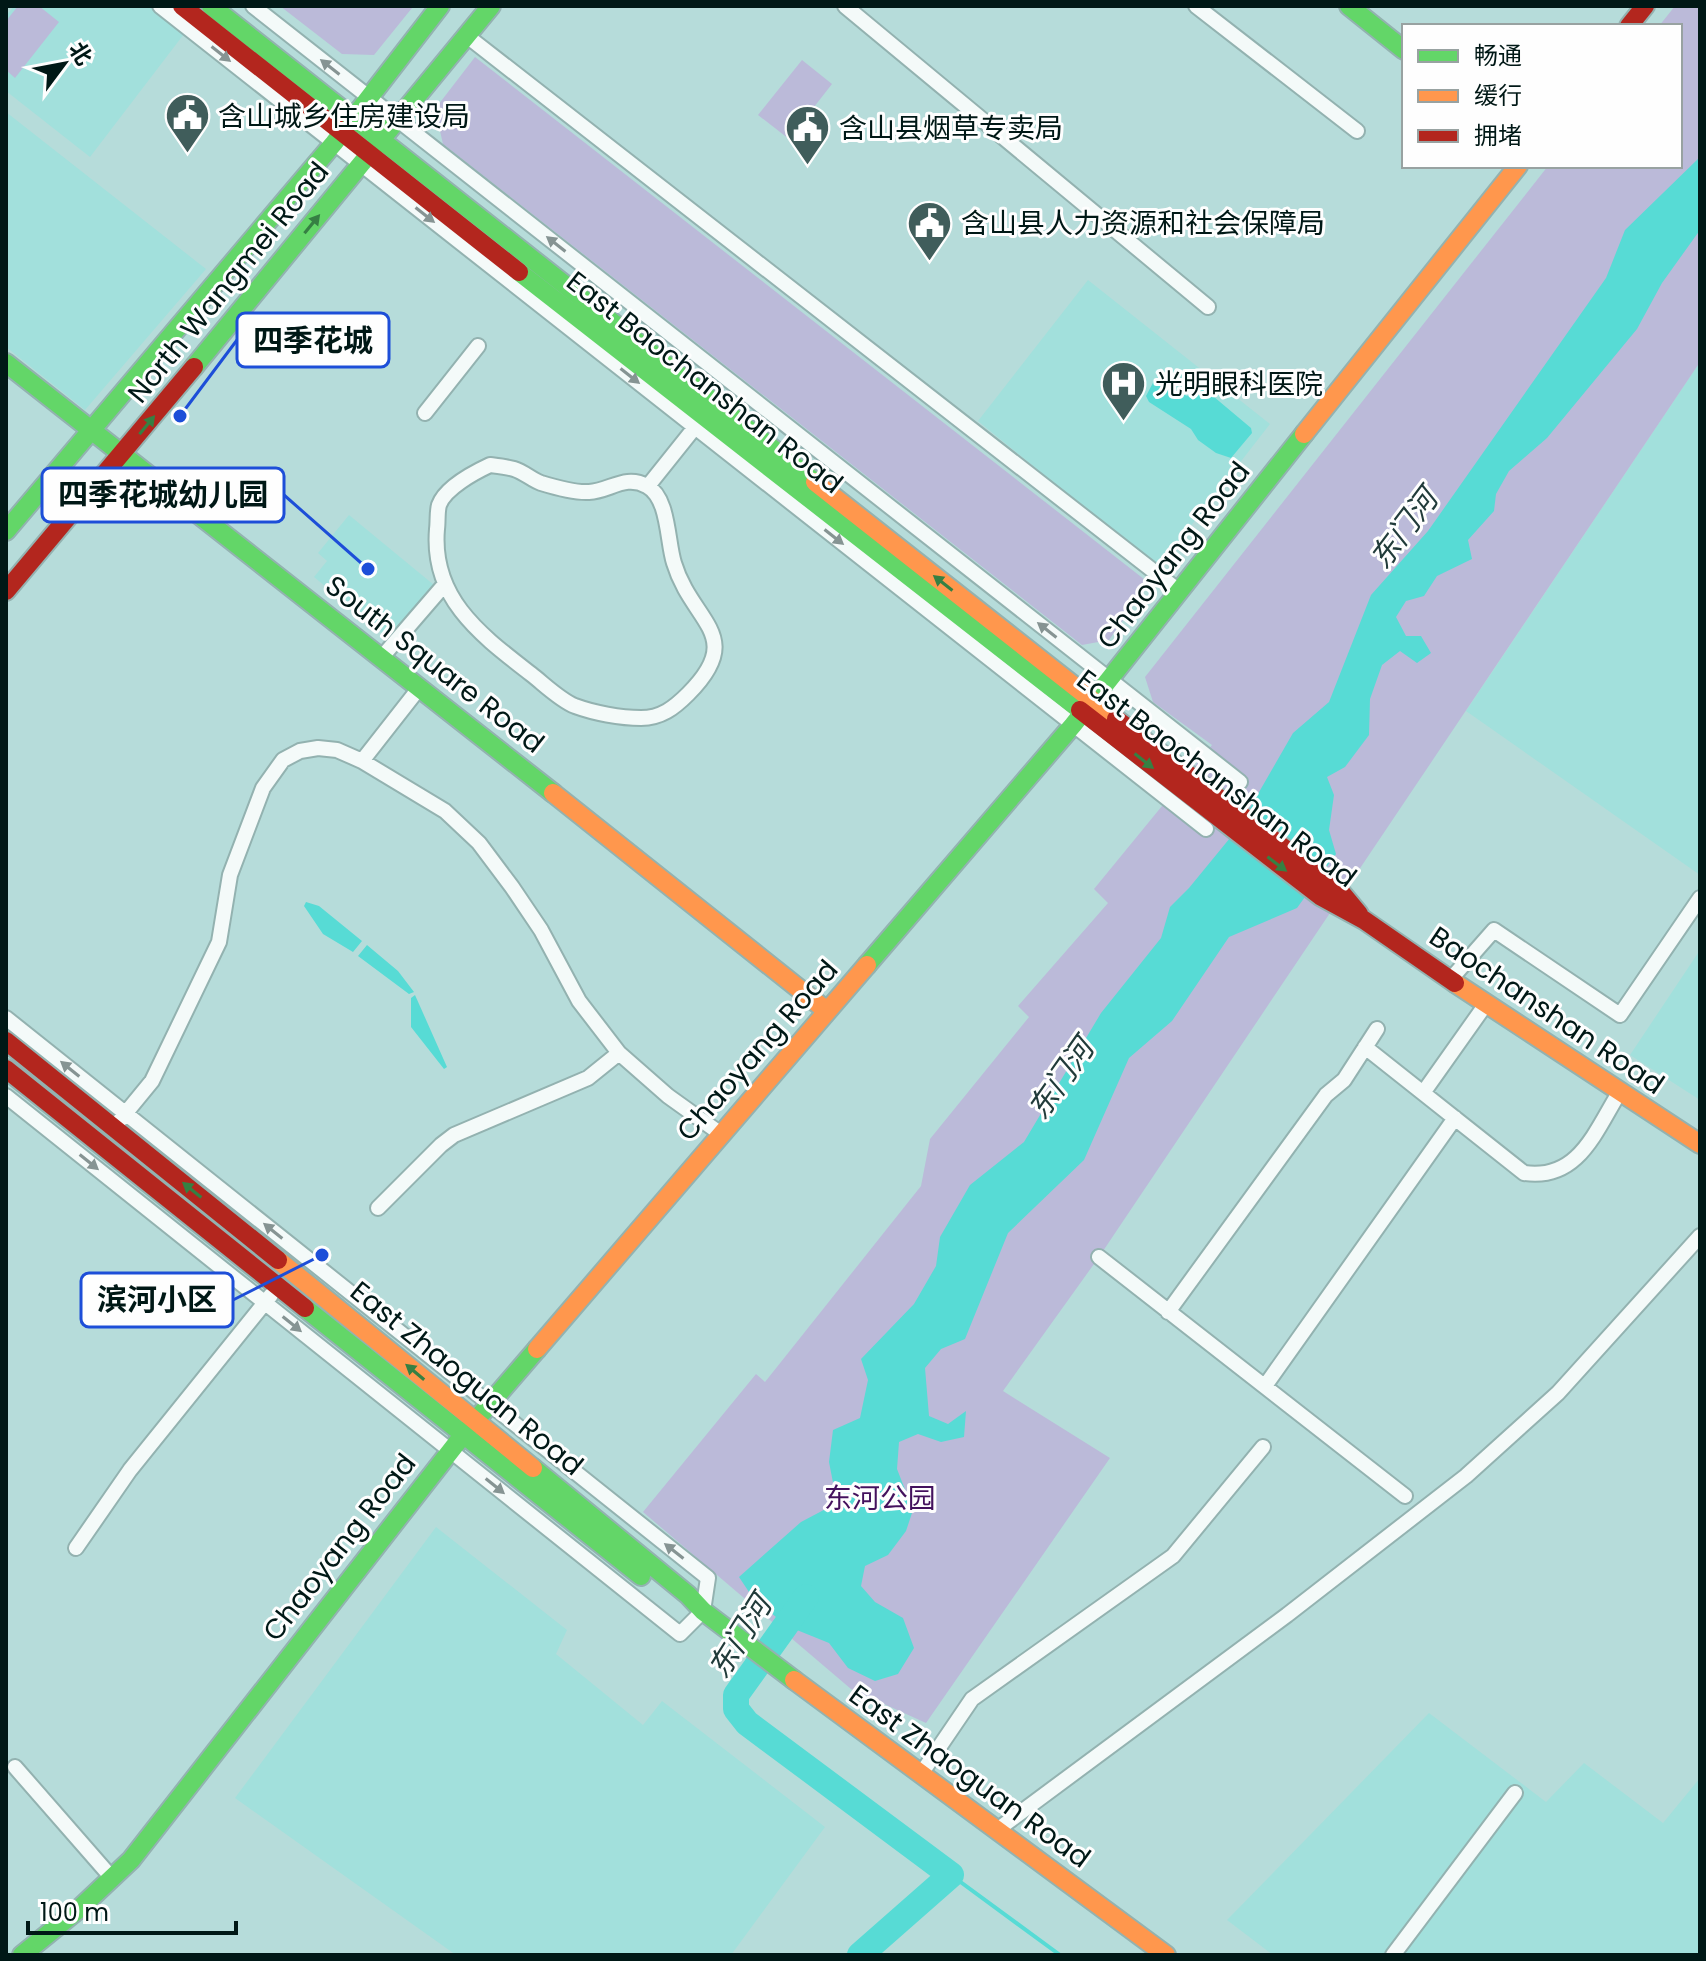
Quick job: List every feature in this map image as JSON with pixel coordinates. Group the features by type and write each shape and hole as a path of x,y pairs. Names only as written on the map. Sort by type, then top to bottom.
{"main road":[{"name":"East Baochanshan Road","path":"182,6 1083,713 1324,890 1332,905 1364,920"},
{"name":"East Baochanshan Road","path":"211,6 343,131"},
{"name":"North Wangmei Road","path":"6,591 122,455 491,6"},
{"path":"1349,6 1402,48"},
{"path":"1631,24 1645,6"},
{"name":"North Wangmei Road","path":"6,531 343,131 438,7"},
{"name":"Chaoyang Road","path":"22,1955 131,1860 469,1429 1083,713 1516,168"},
{"name":"South Square Road","path":"6,363 827,1011"},
{"name":"Baochanshan Road","path":"1364,920 1619,1093 1700,1144"},
{"name":"East Zhaoguan Road","path":"8,1045 120,1120 469,1429"},
{"name":"East Zhaoguan Road","path":"6,1069 278,1286 688,1595 703,1611 1166,1955"}],"street":[{"path":"160,6 343,131"},
{"path":"253,6 1240,782"},
{"path":"845,6 1208,307"},
{"path":"1196,6 1357,131"},
{"path":"467,36 1179,591"},
{"path":"425,413 478,346"},
{"path":"648,486 704,416 1083,713 1206,829"},
{"path":"490,465 516,469 540,482 589,492 624,481 648,486 665,507 665,530 674,565 716,643 714,662 704,678 666,713 648,718 628,718 573,706 482,636 456,605 440,574 436,543 439,503 468,475 490,465"},
{"path":"382,657 445,584"},
{"path":"362,761 420,687"},
{"path":"120,1120 152,1081 219,942 230,875 263,788 283,760 300,751 318,748 337,750 362,761 445,811 479,843 541,930 579,1001 619,1053 668,1096 721,1134"},
{"path":"1450,980 1494,930 1620,1015 1700,898"},
{"path":"1423,1093 1486,1004"},
{"path":"6,1018 120,1120 490,1404 708,1578 703,1611 680,1634 6,1096"},
{"path":"1168,1312 1326,1095 1344,1080 1377,1029"},
{"path":"1365,1047 1524,1173 1540,1175 1556,1171 1582,1154 1619,1093"},
{"path":"378,1208 454,1135 588,1078 619,1053"},
{"path":"1265,1386 1455,1118"},
{"path":"997,1830 1287,1615 1466,1476 1558,1393 1700,1236"},
{"path":"1099,1257 1405,1496"},
{"path":"76,1548 130,1470 291,1270"},
{"path":"921,1774 972,1699 1173,1556 1263,1447"},
{"path":"15,1767 112,1878"},
{"path":"1393,1955 1515,1793"}],"shaded area":[{"path":"14,6 148,6 184,34 90,157 6,91 6,16"},
{"path":"6,112 206,269 85,410 6,347"},
{"name":"光明眼科医院","path":"1088,280 1270,424 1158,568 978,421"},
{"path":"1700,362 1700,875 1466,711"},
{"path":"349,515 434,585 389,639 314,577 327,561 318,553"},
{"path":"1700,950 1700,1100 1630,1055"},
{"path":"436,1527 567,1630 556,1654 643,1725 662,1701 825,1827 731,1955 456,1955 235,1798"},
{"path":"1429,1713 1546,1802 1584,1763 1663,1823 1700,1778 1700,1955 1273,1955 1227,1920"}],"green space":[{"path":"18,6 39,6 59,22 15,78 6,70 6,21"},
{"path":"280,6 412,8 374,55 342,54"},
{"name":"东河公园","path":"1675,6 1700,6 1700,362 1099,1257 1003,1391 1110,1458 926,1723 851,1689 643,1512 756,1374 765,1382 921,1186 930,1139 1029,1017 1018,1006 1108,903 1094,889 1212,745 1153,702 1145,677 1546,168 1682,168 1682,24 1661,24"},
{"path":"475,57 1149,583 1109,640 1082,645 443,144 435,109"},
{"path":"802,60 832,84 789,139 758,115"}],"water":[{"path":"1700,157 1700,230 1662,283 1637,329 1547,438 1509,471 1496,494 1494,511 1468,540 1472,559 1437,576 1424,596 1406,601 1396,617 1406,636 1421,636 1431,653 1417,663 1400,651 1382,665 1370,699 1369,735 1345,767 1327,777 1334,795 1329,830 1336,854 1297,908 1229,937 1172,1021 1129,1058 1084,1160 1008,1233 965,1339 941,1349 925,1368 929,1416 948,1424 966,1411 964,1437 941,1442 918,1434 899,1442 897,1469 913,1510 906,1531 888,1555 865,1566 861,1586 875,1602 903,1618 914,1648 898,1674 875,1681 848,1668 829,1643 787,1626 753,1598 739,1577 801,1522 837,1503 829,1462 833,1430 860,1418 868,1380 861,1359 914,1304 936,1266 940,1237 970,1185 1024,1142 1101,1013 1161,938 1170,907 1239,827 1293,733 1329,702 1371,595 1428,531 1606,278 1625,230"},
{"path":"1155,379 1187,396 1195,386 1201,386 1251,428 1252,433 1231,458 1216,453 1198,440 1191,429 1149,402 1146,396"},
{"path":"306,902 319,906 362,941 353,952 323,934 304,906"},
{"path":"367,945 398,971 414,992 409,994 358,956"},
{"path":"415,995 447,1067 444,1069 411,1027 411,998"}],"waterway":[{"name":"东门河","path":"806,1597 736,1695 736,1709 747,1723 951,1875 860,1955"},
{"path":"951,1875 1060,1955"}],"traffic: fast":[{"path":"211,6 815,482"},
{"path":"6,531 334,143 440,6"},
{"path":"194,367 491,6"},
{"path":"1349,6 1402,48"},
{"path":"519,272 1080,710"},
{"path":"6,363 553,793"},
{"path":"867,965 1073,725 1304,434"},
{"path":"305,1308 641,1576"},
{"path":"22,1955 80,1908 131,1860 463,1435 537,1349"},
{"path":"533,1468 688,1595 703,1611 794,1680"}],"traffic: slow":[{"path":"1304,434 1516,168"},
{"path":"815,482 1116,719"},
{"path":"553,793 827,1011"},
{"path":"537,1349 867,965"},
{"path":"1455,983 1700,1144"},
{"path":"278,1260 533,1468"},
{"path":"794,1680 1166,1955"}],"traffic: jam":[{"path":"182,6 519,272"},
{"path":"1631,24 1645,6"},
{"path":"6,591 194,367"},
{"path":"1080,710 1320,896 1364,920 1455,983"},
{"path":"1116,719 1340,891 1359,914"},
{"path":"6,1041 278,1260"},
{"path":"6,1069 305,1308"}],"place":[{"name":"含山城乡住房建设局","path":"187,155"},
{"name":"含山县烟草专卖局","path":"808,167"},
{"name":"含山县人力资源和社会保障局","path":"930,262"},
{"name":"四季花城","path":"180,416"},
{"name":"光明眼科医院","path":"1124,423"},
{"name":"四季花城幼儿园","path":"368,569"},
{"name":"滨河小区","path":"322,1255"}]}
